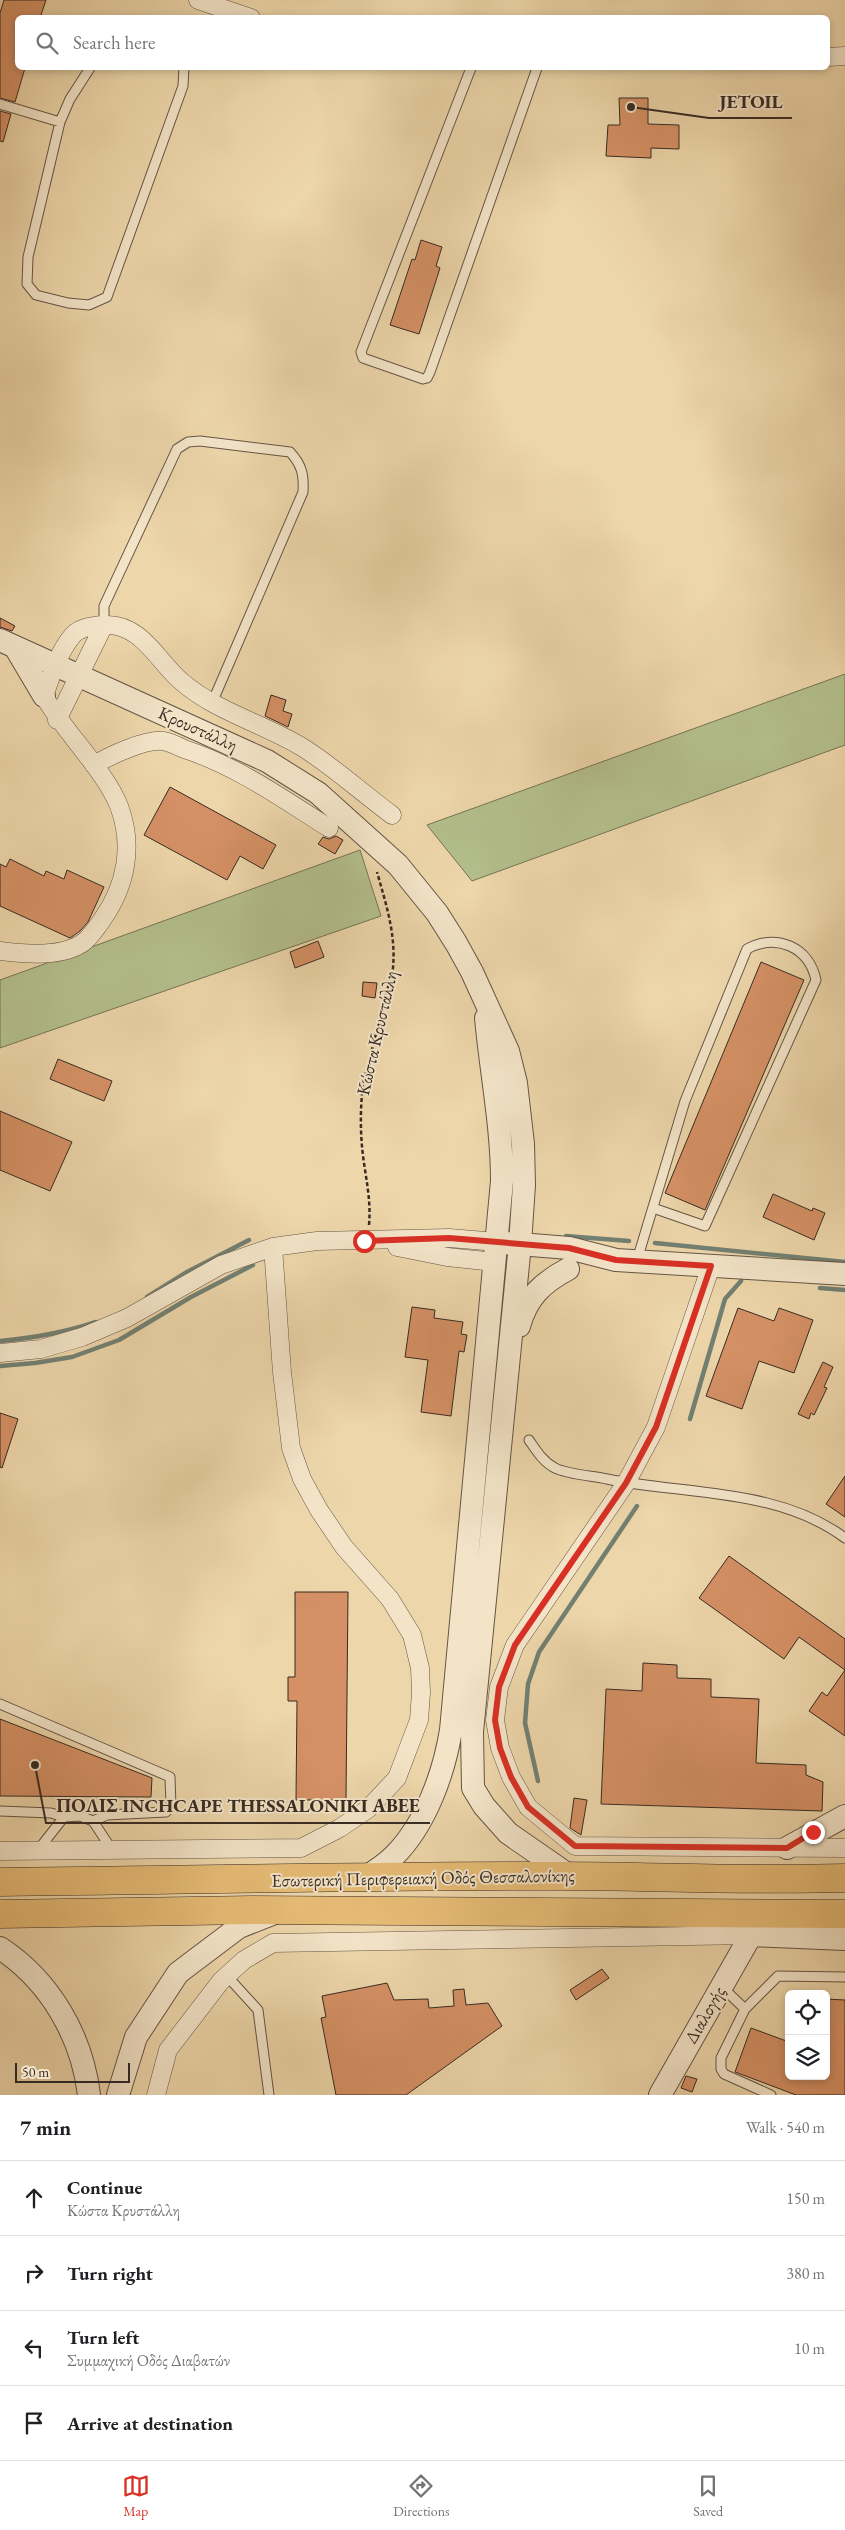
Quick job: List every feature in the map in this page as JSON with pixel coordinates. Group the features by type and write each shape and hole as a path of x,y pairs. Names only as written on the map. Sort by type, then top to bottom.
{"highway":[{"name":"Εσωτερική Περιφερειακή Οδός Θεσσαλονίκης","path":"0,1882 570,1876 766,1881 845,1878"},
{"name":"Εσωτερική Περιφερειακή Οδός Θεσσαλονίκης","path":"0,1914 282,1910 845,1914"}],"street":[{"path":"198,0 242,15"},
{"path":"830,57 845,56"},
{"path":"57,720 104,625"},
{"path":"44,696 56,665 74,634 85,628 114,625 138,635 150,646 174,675 201,698 300,746 344,776 392,816"},
{"path":"0,951 24,954 53,953 84,942 112,905 126,870 127,834 118,804 94,765 57,720 44,696 8,644"},
{"name":"Κρουστάλλη","path":"8,644 267,761 318,793 377,855 398,865 437,913 472,972 485,1004"},
{"path":"94,765 108,757 147,743 162,741 206,756 260,784 330,828"},
{"path":"363,1879 395,1855 412,1833 424,1812 447,1753 497,1252 502,1150 485,1004"},
{"path":"485,1004 508,1051 521,1115 524,1185 519,1254 472,1732 473,1788 484,1806 508,1833 570,1876"},
{"path":"0,1352 41,1349 82,1337 127,1318 221,1265 273,1247 317,1241 364,1241 447,1257 497,1252 519,1254 568,1269"},
{"path":"0,1851 301,1848 340,1828 368,1809 397,1778 419,1720 420,1668 412,1635 390,1599 344,1547 319,1510 302,1479 291,1448 282,1372 273,1247"},
{"path":"519,1254 569,1248 626,1261 845,1274"},
{"path":"507,1371 528,1300 549,1279 568,1269 626,1261"},
{"path":"711,1266 656,1427 626,1483 515,1645 499,1687 495,1720 500,1748 511,1777 528,1807 575,1846 845,1848"},
{"path":"787,1848 845,1816"},
{"path":"118,2095 136,2038 178,1973 239,1927 282,1910"},
{"path":"156,2095 168,2050 227,1976 244,1960 273,1942 751,1935 845,1939"},
{"name":"Διαλογής","path":"660,2095 751,1935"},
{"path":"0,1948 29,1971 62,2014 77,2040 87,2077 89,2095"}],"lane":[{"path":"89,70 70,99 60,122 28,257 27,284 36,295 68,303 89,305 106,297 183,86 184,70"},
{"path":"470,70 361,352 362,358 422,379 427,378 430,372 536,70"},
{"path":"0,104 60,122"},
{"path":"104,625 104,606 177,449 188,442 200,441 290,452 300,462 304,478 303,492 212,703"},
{"path":"626,1261 653,1208 685,1101 748,949 772,941 789,945 804,955 814,971 816,980 705,1226 653,1208"},
{"path":"530,1440 540,1456 555,1468 626,1483 764,1502 797,1511 834,1530 845,1538"},
{"path":"0,1704 170,1777 171,1806 166,1812 107,1815 93,1821"},
{"path":"0,1812 51,1813 64,1818 80,1816 93,1821 112,1850"},
{"path":"37,1850 64,1818"},
{"path":"227,1976 258,2010 269,2095"},
{"path":"771,2095 724,2074 720,2069 721,2058 745,2008 778,1976 845,1977"},
{"path":"721,1986 745,2008"}],"path":[{"name":"Κώστα Κρυστάλλη","path":"364,1241 370,1224 370,1194 364,1163 361,1104 363,1084 393,968 394,952 391,924 377,855"}],"green space":[{"path":"845,674 845,745 472,881 427,825"},
{"path":"360,850 381,916 0,1048 0,980"}],"building":[{"path":"4,0 46,0 41,15 15,15 15,70 24,70 15,102 0,98 0,13"},
{"path":"619,98 648,98 648,124 679,125 679,149 651,148 651,158 606,156 608,125 620,125"},
{"path":"0,111 11,114 3,142 0,141"},
{"path":"421,240 442,247 436,266 440,268 419,334 390,325 412,259 415,260"},
{"path":"0,618 15,626 12,631 0,627"},
{"path":"271,695 286,700 283,711 292,714 288,727 265,716"},
{"path":"170,787 276,845 263,869 240,856 227,880 144,835"},
{"path":"336,836 343,840 335,854 318,844 323,837 329,839"},
{"path":"10,859 44,876 46,871 64,879 67,870 104,887 88,922 80,931 70,938 0,906 0,864 6,867"},
{"path":"318,941 324,957 295,968 290,952"},
{"path":"761,962 804,980 705,1210 665,1193"},
{"path":"363,982 377,983 375,998 362,996"},
{"path":"58,1059 112,1081 104,1101 50,1079"},
{"path":"0,1111 72,1142 50,1191 0,1170"},
{"path":"773,1194 812,1211 813,1208 825,1213 814,1240 763,1217"},
{"path":"412,1307 435,1310 434,1318 463,1322 461,1334 467,1335 464,1352 459,1351 451,1416 421,1412 428,1360 405,1357"},
{"path":"738,1308 774,1321 779,1308 813,1320 794,1373 759,1361 742,1409 706,1396"},
{"path":"823,1362 833,1367 824,1387 827,1388 814,1415 811,1413 809,1419 798,1414"},
{"path":"0,1413 18,1419 2,1468 0,1467"},
{"path":"845,1476 845,1517 826,1504"},
{"path":"729,1556 845,1639 845,1670 799,1637 784,1659 699,1598"},
{"path":"295,1592 348,1592 346,1800 296,1800 297,1701 288,1701 288,1677 295,1677"},
{"path":"643,1663 677,1665 677,1678 711,1679 711,1697 759,1699 756,1763 806,1765 806,1775 823,1782 822,1811 601,1804 606,1689 642,1691"},
{"path":"845,1670 845,1736 809,1711 822,1692 827,1696"},
{"path":"0,1719 152,1778 151,1797 0,1796"},
{"path":"574,1798 587,1800 581,1835 570,1828"},
{"path":"602,1969 609,1978 576,2000 570,1990"},
{"path":"387,1983 394,2000 428,1999 429,2008 454,2006 453,1990 464,1989 466,2005 488,2003 502,2026 406,2095 336,2095 321,2018 326,2017 322,1996"},
{"path":"830,1999 845,2000 845,2095 796,2095 735,2072 751,2028 785,2041 785,2080 830,2080"},
{"path":"686,2076 697,2079 692,2092 681,2088"}],"waterway":[{"path":"566,1236 629,1241"},
{"path":"147,1297 187,1272 249,1240"},
{"path":"655,1243 845,1262"},
{"path":"0,1366 72,1357 119,1340 191,1297 253,1265"},
{"path":"690,1419 725,1299 741,1281"},
{"path":"820,1288 845,1290"},
{"path":"0,1341 48,1335 96,1322"},
{"path":"538,1781 525,1723 528,1684 539,1652 637,1506"}],"place":[{"name":"JETOIL","path":"631,107"},
{"name":"ΠΟΛΙΣ INCHCAPE THESSALONIKI ΑΒΕΕ","path":"35,1765"}],"route":[{"path":"364,1241 449,1238 569,1248 616,1260 711,1266 656,1427 626,1483 515,1645 499,1687 495,1720 500,1748 511,1777 528,1807 575,1846 787,1848 813,1832"}]}
